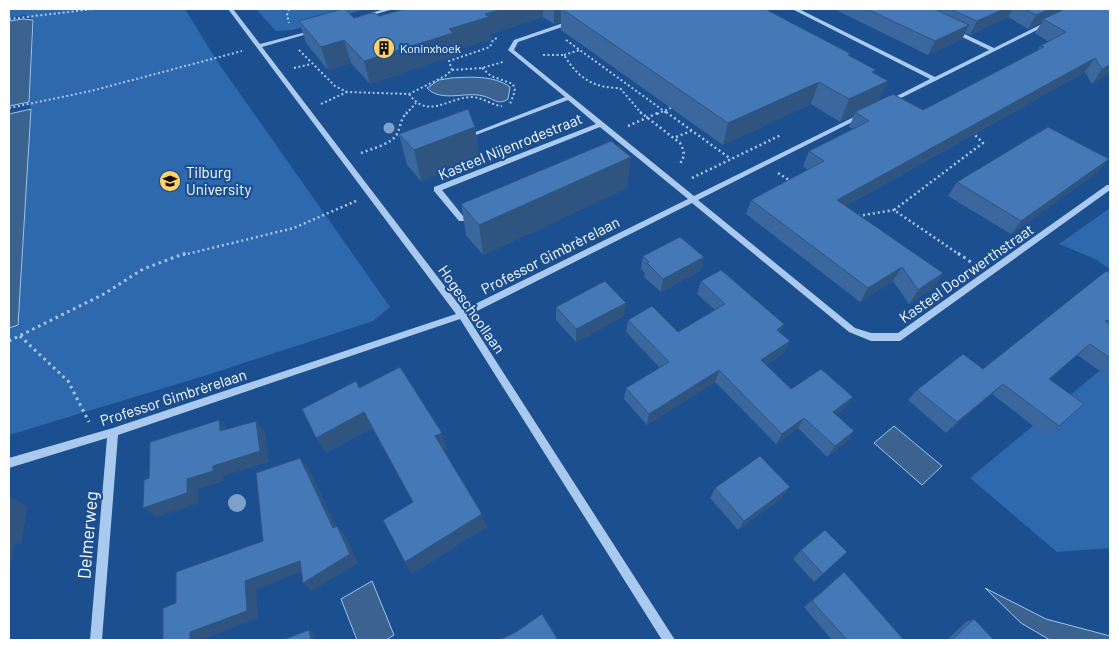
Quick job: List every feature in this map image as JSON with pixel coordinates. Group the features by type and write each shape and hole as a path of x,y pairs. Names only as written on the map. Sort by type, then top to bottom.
{"street":[{"name":"Hogeschoollaan","path":"231,9 462,315 669,640"},
{"path":"356,18 390,9"},
{"path":"795,9 935,79"},
{"name":"Kasteel Nijenrodestraat","path":"581,19 516,41 512,50 692,199"},
{"path":"882,105 1053,21"},
{"path":"259,46 323,28"},
{"path":"951,30 994,50"},
{"name":"Kasteel Nijenrodestraat","path":"462,139 569,98"},
{"name":"Professor Gimbrèrelaan","path":"9,463 112,432 462,315 874,109"},
{"name":"Kasteel Nijenrodestraat","path":"480,212 462,219 437,188 601,124"},
{"path":"623,154 632,150"},
{"name":"Kasteel Doorwerthstraat","path":"692,199 852,330 871,337 900,336 989,275 1110,187"},
{"name":"Delmerweg","path":"96,640 112,432"}],"path":[{"path":"9,19 94,9"},
{"path":"551,29 748,171"},
{"path":"297,35 297,47 311,64 335,86 347,92 408,94 445,76 452,70 449,62 490,47 494,40 501,36"},
{"path":"9,108 91,91 259,46"},
{"path":"564,55 580,50"},
{"path":"408,94 416,103 433,108 474,97 499,106 510,105 515,91 513,84 491,76 482,68"},
{"path":"620,88 628,85"},
{"path":"307,109 347,92"},
{"path":"345,160 397,135 400,120 416,103"},
{"path":"611,133 681,103"},
{"path":"849,218 894,210 983,143 968,127"},
{"path":"676,137 692,130"},
{"path":"392,139 400,139"},
{"path":"763,164 794,183"},
{"path":"9,340 104,294 143,269 193,251 294,228 371,195"},
{"path":"894,210 989,275"},
{"path":"20,336 68,382 90,424 92,438"}],"shaded area":[{"name":"Tilburg University","path":"9,9 185,9 217,61 390,307 373,321 204,376 9,435 9,328 18,325 31,109 29,102 34,20 25,15 9,18"},
{"path":"256,9 366,9 292,30 276,31"},
{"path":"33,20 29,102 9,106 9,21"},
{"path":"466,77 497,80 510,87 508,99 498,102 476,95 446,96 439,95 427,88 439,80"},
{"path":"31,109 18,325 9,328 9,114"},
{"path":"1110,208 1110,269 1095,259 1059,244"},
{"path":"1110,362 1110,548 1057,552 970,478"},
{"path":"894,426 942,466 922,485 874,443"},
{"path":"372,581 394,635 386,640 357,640 341,599"},
{"path":"985,588 1046,619 1110,636 1110,640 1050,640 1021,623"}],"building":[{"path":"345,9 354,18 370,13 375,13 379,16 405,9 502,9 485,14 489,17 449,29 453,33 364,61 344,40 321,47 299,21"},
{"path":"562,9 765,9 851,54 848,55 876,70 872,72 888,81 849,99 819,82 728,123"},
{"path":"867,9 934,9 969,25 935,41"},
{"path":"950,9 1004,9 977,21"},
{"path":"1025,9 1050,9 1036,15"},
{"path":"1065,9 1110,9 1110,65 1102,69 1095,58 837,200 943,273 918,290 902,267 868,288 751,200 824,161 809,151 869,121 855,112 893,94 923,110 1044,47 1040,46 1066,32 1043,19"},
{"path":"468,109 475,127 414,150 399,134"},
{"path":"1048,127 1109,159 1021,221 957,182"},
{"path":"611,141 631,157 479,225 461,204"},
{"path":"680,237 704,257 663,279 647,263 649,262 643,256"},
{"path":"721,270 784,324 777,330 790,341 761,360 791,389 821,369 853,397 833,412 854,431 835,446 804,418 782,434 719,370 649,414 626,388 669,362 628,320 652,306 678,332 725,304 701,281"},
{"path":"1106,271 1110,273 1110,320 1105,321 1110,325 1110,358 1090,344 1049,379 1084,404 1059,426 1003,384 957,422 917,390 963,354 983,369"},
{"path":"605,281 626,303 576,329 556,307"},
{"path":"400,367 442,433 435,436 482,514 405,562 383,520 413,502 364,412 316,438 302,409 356,381 359,388"},
{"path":"219,420 220,431 256,421 260,451 213,466 213,471 187,479 187,493 143,508 144,480 149,478 150,442"},
{"path":"760,456 790,487 744,521 715,488"},
{"path":"300,458 333,528 337,526 350,554 303,583 300,561 245,581 247,611 190,632 190,640 163,640 163,608 176,603 176,572 263,541 256,473"},
{"path":"825,530 847,552 823,574 801,550"},
{"path":"844,572 904,640 847,640 812,601"},
{"path":"542,614 558,640 499,640 516,632"},
{"path":"974,619 992,640 952,640"},
{"path":"309,630 311,640 285,640 285,639"}],"place":[{"name":"Koninxhoek","path":"384,48"},
{"name":"Tilburg University","path":"170,181"}]}
